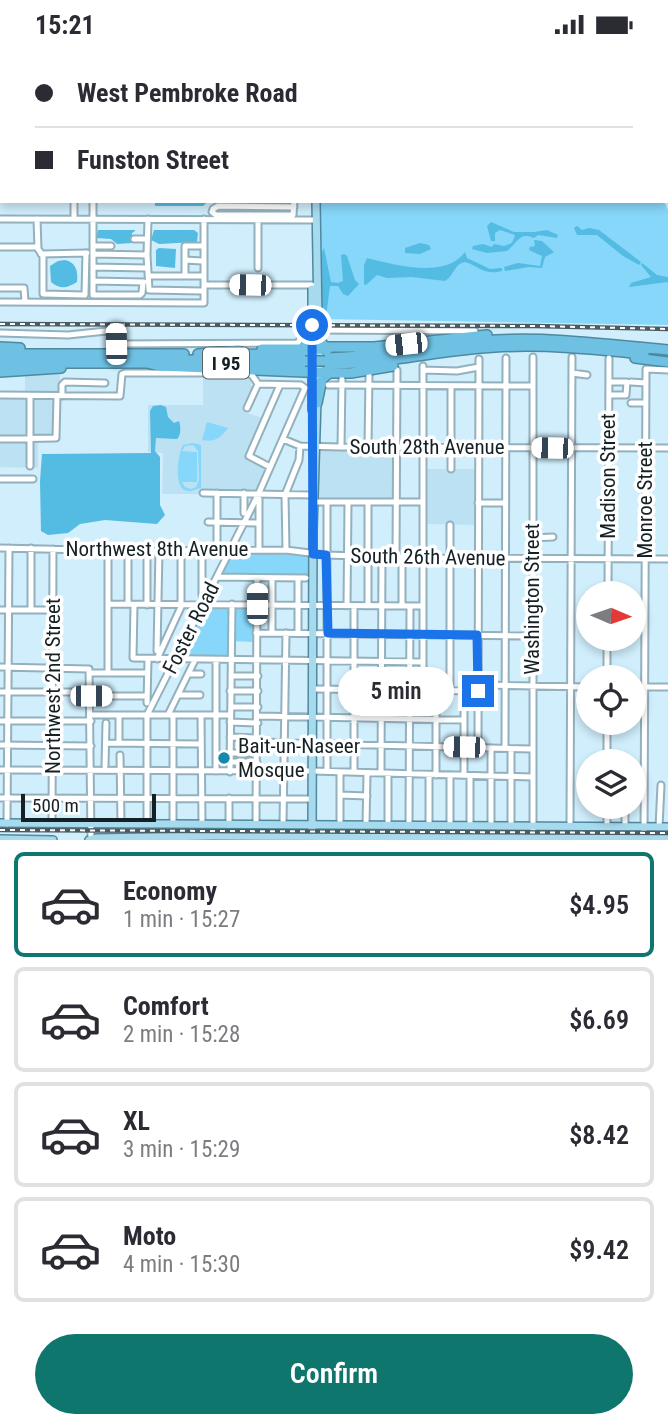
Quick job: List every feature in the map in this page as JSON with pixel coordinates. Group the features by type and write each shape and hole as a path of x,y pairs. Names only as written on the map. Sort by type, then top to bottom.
{"highway":[{"path":"147,363 159,366 300,373 315,358 337,348 374,348 479,335 507,336"},
{"name":"I 95","path":"0,358 20,362 147,363 315,358 507,336 552,336 638,344 668,350"},
{"path":"20,362 370,356 468,342 528,339 668,350"},
{"name":"I 95","path":"0,358 40,353 198,354 375,363 509,346 668,350"},
{"path":"0,347 155,354"},
{"path":"586,348 668,362"},
{"path":"40,353 48,356 93,357"},
{"path":"0,358 315,358"},
{"path":"0,358 77,360"},
{"path":"315,358 322,379 317,403"},
{"path":"0,372 101,363"}],"main road":[{"path":"312,838 314,203"},
{"path":"314,446 317,403"},
{"path":"4,824 664,827"},
{"path":"91,840 668,838"},
{"path":"0,839 53,840"}],"street":[{"path":"451,49 466,49"},
{"path":"74,203 74,219"},
{"path":"93,203 93,295 142,293 146,280 148,221"},
{"path":"0,219 197,223 201,219 258,217 293,215 294,204 215,207 212,212 214,214 258,217 314,220"},
{"path":"258,268 259,207"},
{"path":"37,219 37,247 41,254 46,282 43,295 54,292 85,295 83,280 91,251"},
{"path":"0,302 205,302 201,289 201,219"},
{"path":"134,239 147,239"},
{"path":"41,254 75,257 111,246"},
{"path":"185,276 185,246 202,246"},
{"path":"0,247 37,247"},
{"path":"91,251 147,255"},
{"path":"185,261 202,261"},
{"path":"93,267 147,268"},
{"path":"108,267 109,282"},
{"path":"93,281 201,276"},
{"path":"146,280 154,301"},
{"path":"0,288 24,288 25,302"},
{"path":"152,290 314,288"},
{"path":"195,299 201,289"},
{"path":"168,290 168,300"},
{"path":"181,291 181,299"},
{"path":"0,333 68,334 116,330 116,344 271,344 298,343 304,332 315,358"},
{"path":"315,358 475,331"},
{"name":"Washington Street","path":"533,357 533,839"},
{"path":"570,826 572,357"},
{"path":"0,395 120,396 122,374 125,373 248,373 258,384 301,385 315,358"},
{"name":"Foster Road","path":"147,715 259,497 315,358"},
{"path":"506,358 505,685 512,777 511,825"},
{"name":"Madison Street","path":"608,581 609,358"},
{"path":"478,747 479,359"},
{"path":"423,690 423,368 457,370 479,367"},
{"name":"Monroe Street","path":"644,665 646,369 668,370"},
{"path":"397,370 396,502 402,606"},
{"path":"572,373 587,375"},
{"path":"369,375 369,447"},
{"path":"0,439 57,437 62,385 65,382 105,383"},
{"path":"328,385 342,382 369,385 533,386"},
{"path":"341,447 342,382"},
{"path":"608,395 626,395 626,382 609,382"},
{"path":"631,382 646,383"},
{"path":"247,408 258,384"},
{"path":"270,467 249,456 280,385"},
{"path":"451,386 451,469"},
{"path":"30,395 30,466"},
{"path":"631,403 646,403"},
{"path":"283,439 300,446 299,460 285,495 286,550"},
{"name":"South 28th Avenue","path":"300,446 668,448"},
{"path":"0,479 33,479"},
{"path":"202,493 244,493 259,497 285,495 348,503 423,502"},
{"path":"216,550 217,493"},
{"path":"244,493 244,513"},
{"path":"259,497 259,550"},
{"path":"327,502 327,771"},
{"path":"348,503 347,556 354,633 354,772"},
{"path":"368,503 368,606"},
{"path":"478,503 505,503"},
{"path":"208,522 259,523"},
{"path":"450,525 450,690"},
{"path":"532,538 554,537"},
{"name":"Northwest 8th Avenue","path":"0,548 108,551 286,550 313,554"},
{"path":"4,824 8,770 9,548"},
{"path":"31,548 31,610"},
{"name":"Northwest 2nd Street","path":"52,824 53,549"},
{"path":"147,550 147,604"},
{"path":"157,657 159,550"},
{"path":"108,551 108,673"},
{"path":"128,551 133,658 422,662"},
{"path":"157,657 181,604 181,551"},
{"path":"202,551 202,595"},
{"name":"South 26th Avenue","path":"313,554 450,559 668,559"},
{"path":"382,557 381,717 388,824"},
{"path":"217,577 306,578"},
{"path":"256,825 257,578"},
{"path":"272,578 272,633"},
{"path":"298,578 298,633"},
{"path":"108,604 423,606"},
{"path":"230,772 232,604"},
{"path":"409,824 410,606"},
{"path":"0,610 54,610"},
{"path":"256,633 532,636"},
{"path":"283,825 286,633"},
{"path":"0,692 53,692 147,699 148,659"},
{"path":"173,824 174,744 171,715 195,660"},
{"path":"216,660 216,771"},
{"path":"0,667 53,667 108,673 147,673"},
{"path":"90,671 91,840"},
{"path":"189,674 201,674"},
{"path":"231,676 258,676"},
{"path":"313,689 464,691 505,685 576,687"},
{"path":"646,687 668,687"},
{"path":"429,824 436,747 436,690"},
{"path":"230,691 258,691"},
{"path":"464,691 464,747 470,825"},
{"path":"178,695 200,695"},
{"path":"231,707 258,707"},
{"path":"119,743 120,715"},
{"path":"0,721 53,721 120,715 216,715 230,719 327,716 464,720"},
{"path":"147,715 147,824"},
{"path":"201,715 202,825"},
{"path":"105,766 106,723"},
{"name":"Monroe Street","path":"644,735 644,839"},
{"path":"230,737 284,743 532,749"},
{"path":"106,743 201,744"},
{"path":"0,745 91,746"},
{"path":"491,748 491,825"},
{"path":"230,753 257,753"},
{"path":"120,755 121,824"},
{"path":"230,762 257,762"},
{"path":"0,770 327,771 532,777"},
{"path":"340,772 340,825"},
{"path":"366,825 367,773"},
{"path":"450,775 450,825"},
{"path":"661,785 664,827"},
{"path":"340,795 367,796"},
{"path":"0,798 312,799"},
{"path":"229,798 229,825"},
{"path":"607,819 607,826"},
{"path":"625,819 625,827"}],"shaded area":[{"path":"155,203 206,203 203,206 155,206"},
{"path":"320,203 665,203 668,210 668,325 322,319 319,285"},
{"path":"491,222 514,232 547,230 558,235 557,238 525,236 507,251 487,253 472,249 473,246 483,244 492,247 494,244 504,246 512,243 515,235 500,230 495,233 495,241 491,241 487,226"},
{"path":"577,226 582,230 599,230 641,262 639,265 623,256 597,235 577,235 574,228"},
{"path":"98,230 135,231 132,233 132,243 117,244 111,239 96,238"},
{"path":"154,230 194,230 198,233 197,242 159,244 151,240"},
{"path":"534,240 542,241 554,252 545,257 542,268 505,271 504,267 518,263 540,266 542,256 529,250 535,246"},
{"path":"420,243 429,245 431,249 420,254 405,253 405,248"},
{"path":"324,248 331,282 343,281 341,255 344,254 359,284 348,296 343,294 338,286 330,286 326,317 322,307 321,254"},
{"path":"176,249 175,268 156,266 156,250"},
{"path":"465,252 467,258 490,269 502,268 502,271 487,271 465,262 445,281 412,277 387,278 377,275 364,284 364,265 367,258 405,266 433,268 456,260"},
{"path":"65,260 76,268 77,282 61,287 51,282 50,266"},
{"path":"642,263 657,275 668,277 668,282 629,287 631,283 651,277"},
{"path":"60,371 60,440 38,441 38,468 0,467 0,393 25,393 25,374"},
{"path":"203,374 251,375 251,386 255,387 244,412 263,418 246,458 267,468 258,489 204,489 203,494 162,494 163,453 148,452 148,405 203,405"},
{"path":"153,406 166,407 168,417 174,423 179,421 180,431 177,439 156,438 155,451 160,457 160,505 165,515 157,524 105,520 80,524 68,533 48,535 41,531 42,454 151,453 150,411"},
{"path":"207,422 228,428 217,439 202,440"},
{"path":"193,443 201,445 201,488 188,491 181,487 178,468 183,445","holes":["193,445 198,451 199,480 196,487 191,489 185,487 182,482 197,482 197,452 182,451 185,446"]},
{"path":"322,449 394,449 394,500 317,500 319,452"},
{"path":"425,469 476,469 476,525 425,524"},
{"path":"231,553 308,555 309,577 220,576"},
{"path":"256,606 255,642 230,641 230,659 179,657 205,607"}],"railway":[{"path":"0,324 668,329"},
{"path":"0,830 668,833"}],"place":[{"name":"Bait-un-Naseer Mosque","path":"224,758"}],"route":[{"path":"312,325 313,554 326,555 328,633 477,635 478,691"}]}
